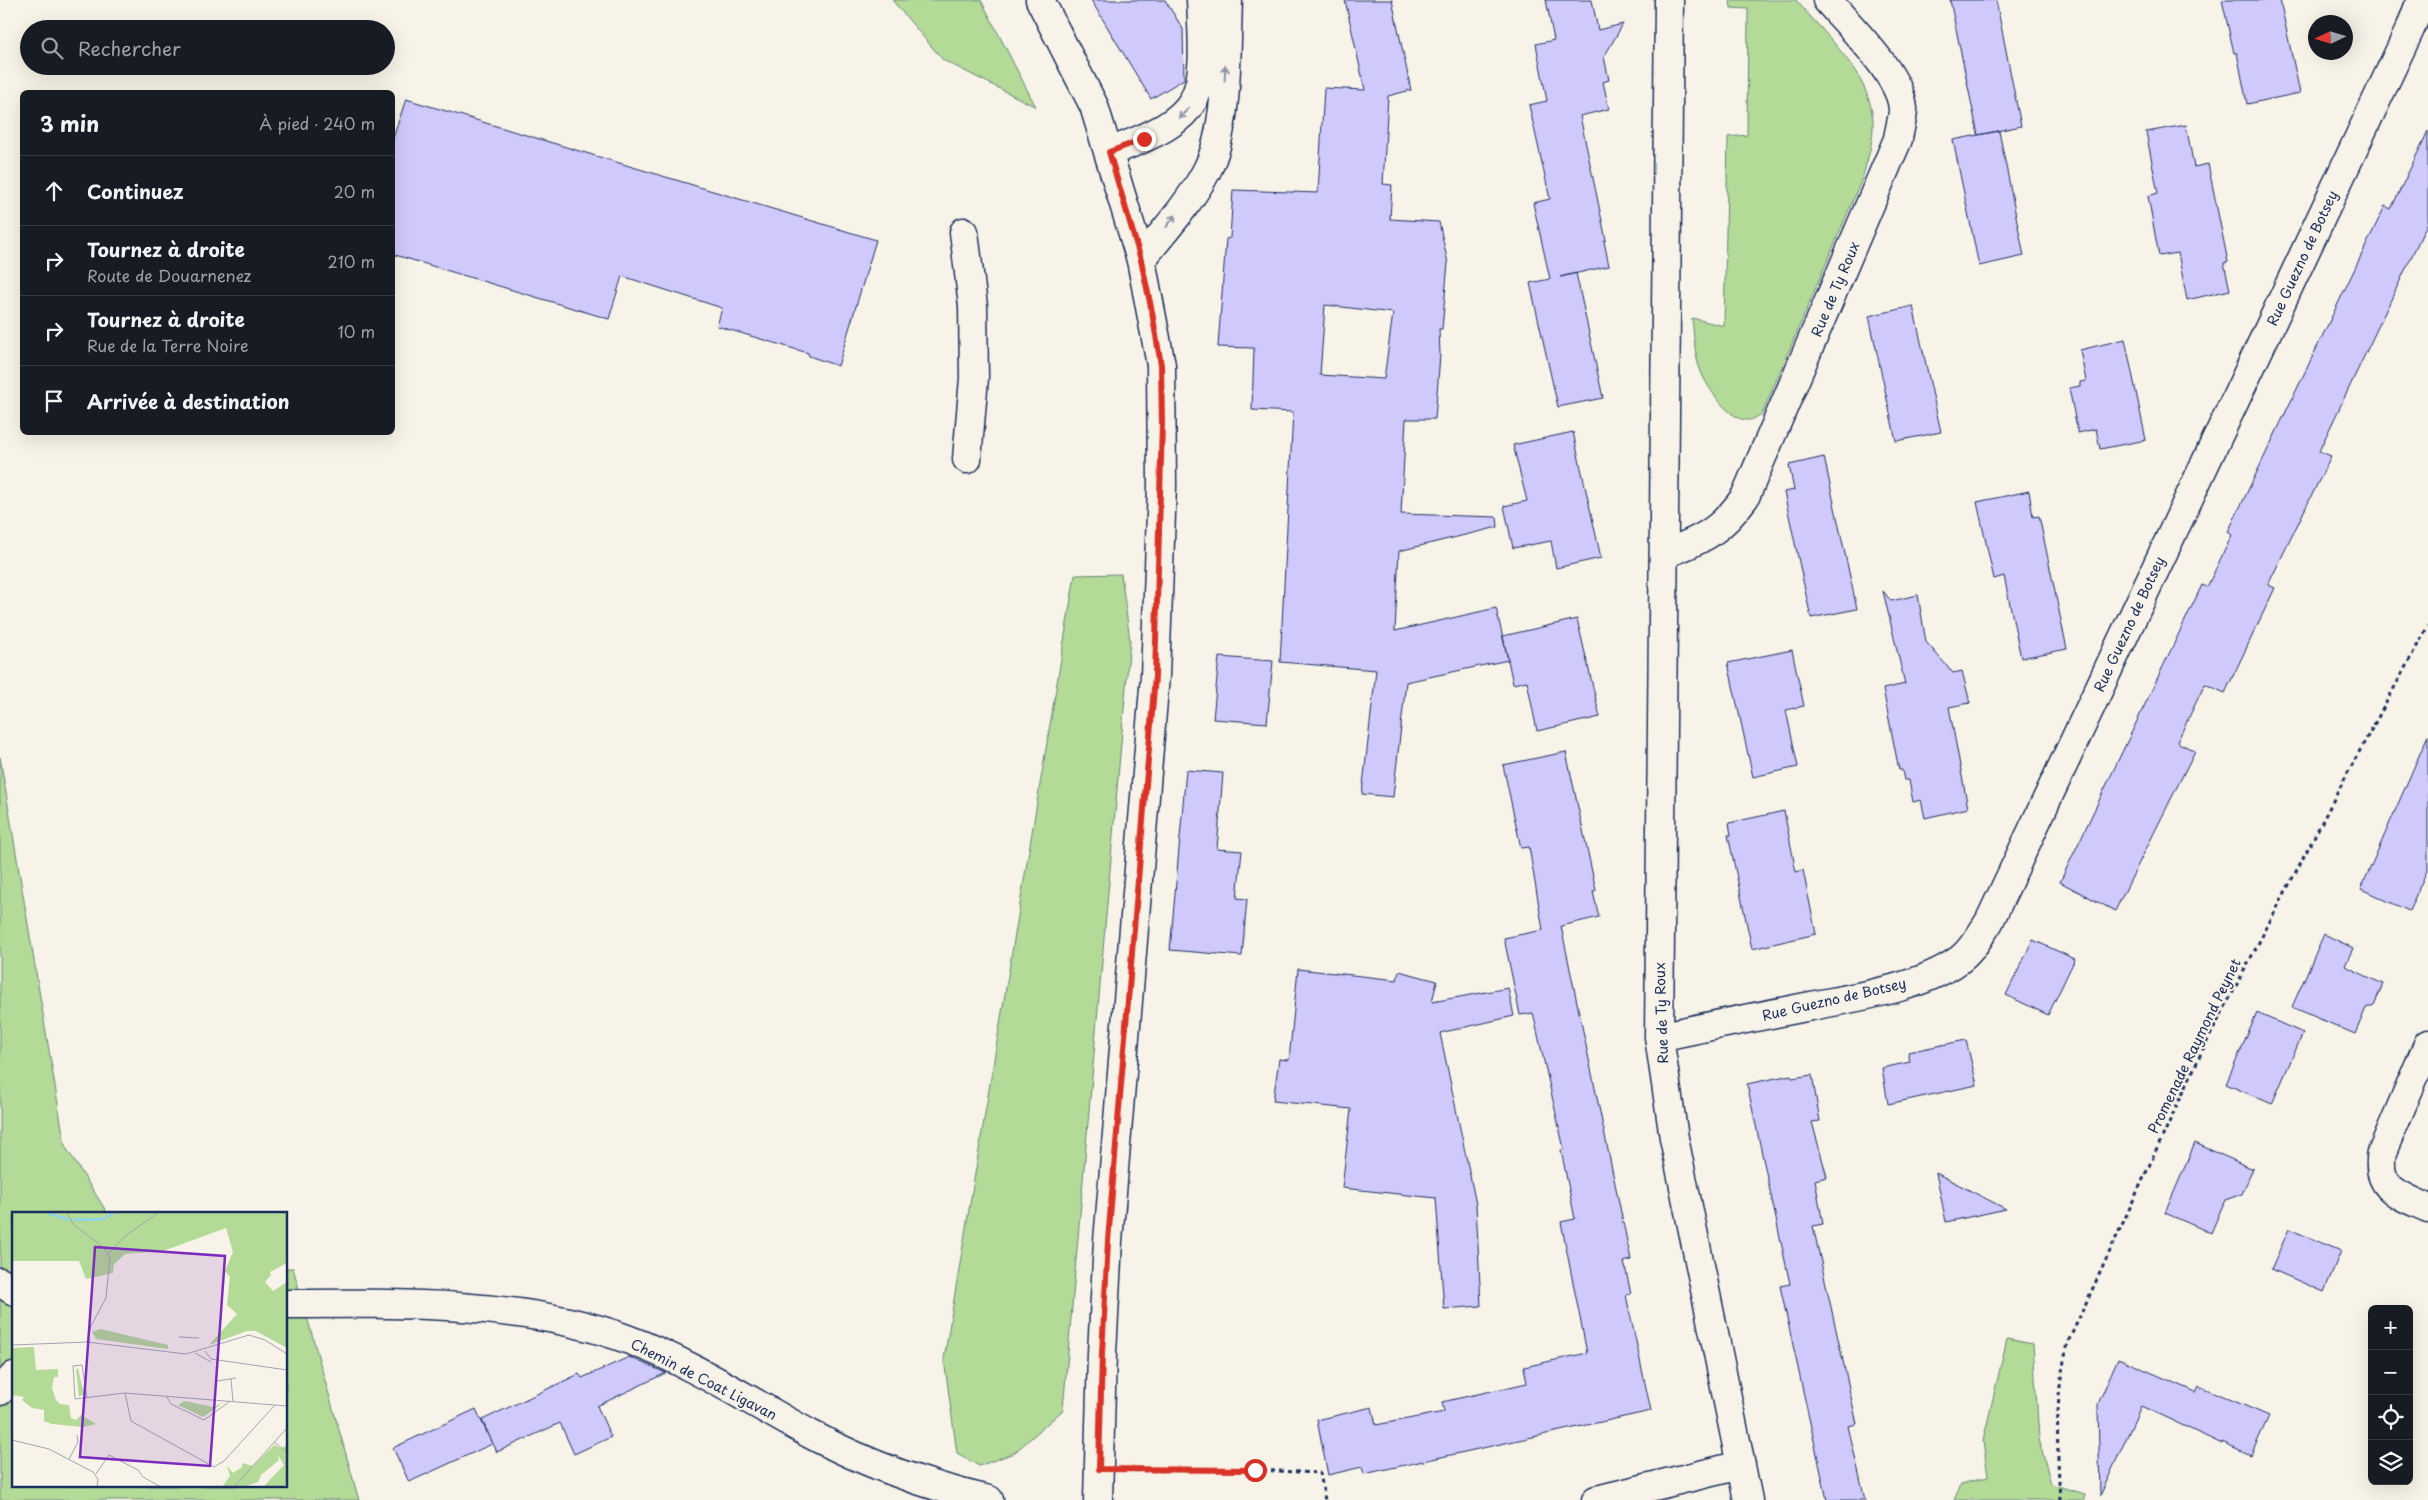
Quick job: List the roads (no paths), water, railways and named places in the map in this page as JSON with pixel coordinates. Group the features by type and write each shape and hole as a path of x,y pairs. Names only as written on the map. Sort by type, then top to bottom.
{"street":[{"path":"1040,0 1094,106 1141,260 1161,365 1162,423 1155,676 1108,1241 1102,1353 1098,1500"},
{"path":"1109,152 1144,139 1182,117 1196,100 1204,62 1201,0"},
{"path":"1141,260 1192,195 1207,169 1217,143 1224,85 1228,0"},
{"name":"Rue de Ty Roux","path":"1669,0 1659,1036 1674,1138 1748,1500"},
{"name":"Rue de Ty Roux","path":"1664,554 1699,542 1719,528 1745,497 1898,140 1903,110 1899,92 1891,76 1827,0"},
{"name":"Rue Guezno de Botsey","path":"1659,1036 1853,997 1910,982 1938,972 1960,960 1974,944 1989,922 2411,27 2421,0"},
{"path":"964,232 973,306 974,378 967,459"},
{"path":"2428,1044 2382,1152 2379,1165 2381,1176 2389,1187 2406,1198 2428,1208"},
{"path":"0,1282 12,1290"},
{"name":"Chemin de Coat Ligavan","path":"288,1304 378,1304 472,1310 534,1315 582,1324 659,1353 813,1436 862,1459 956,1493 988,1500"},
{"path":"0,1391 12,1378"},
{"path":"1596,1500 1741,1465"}]}
